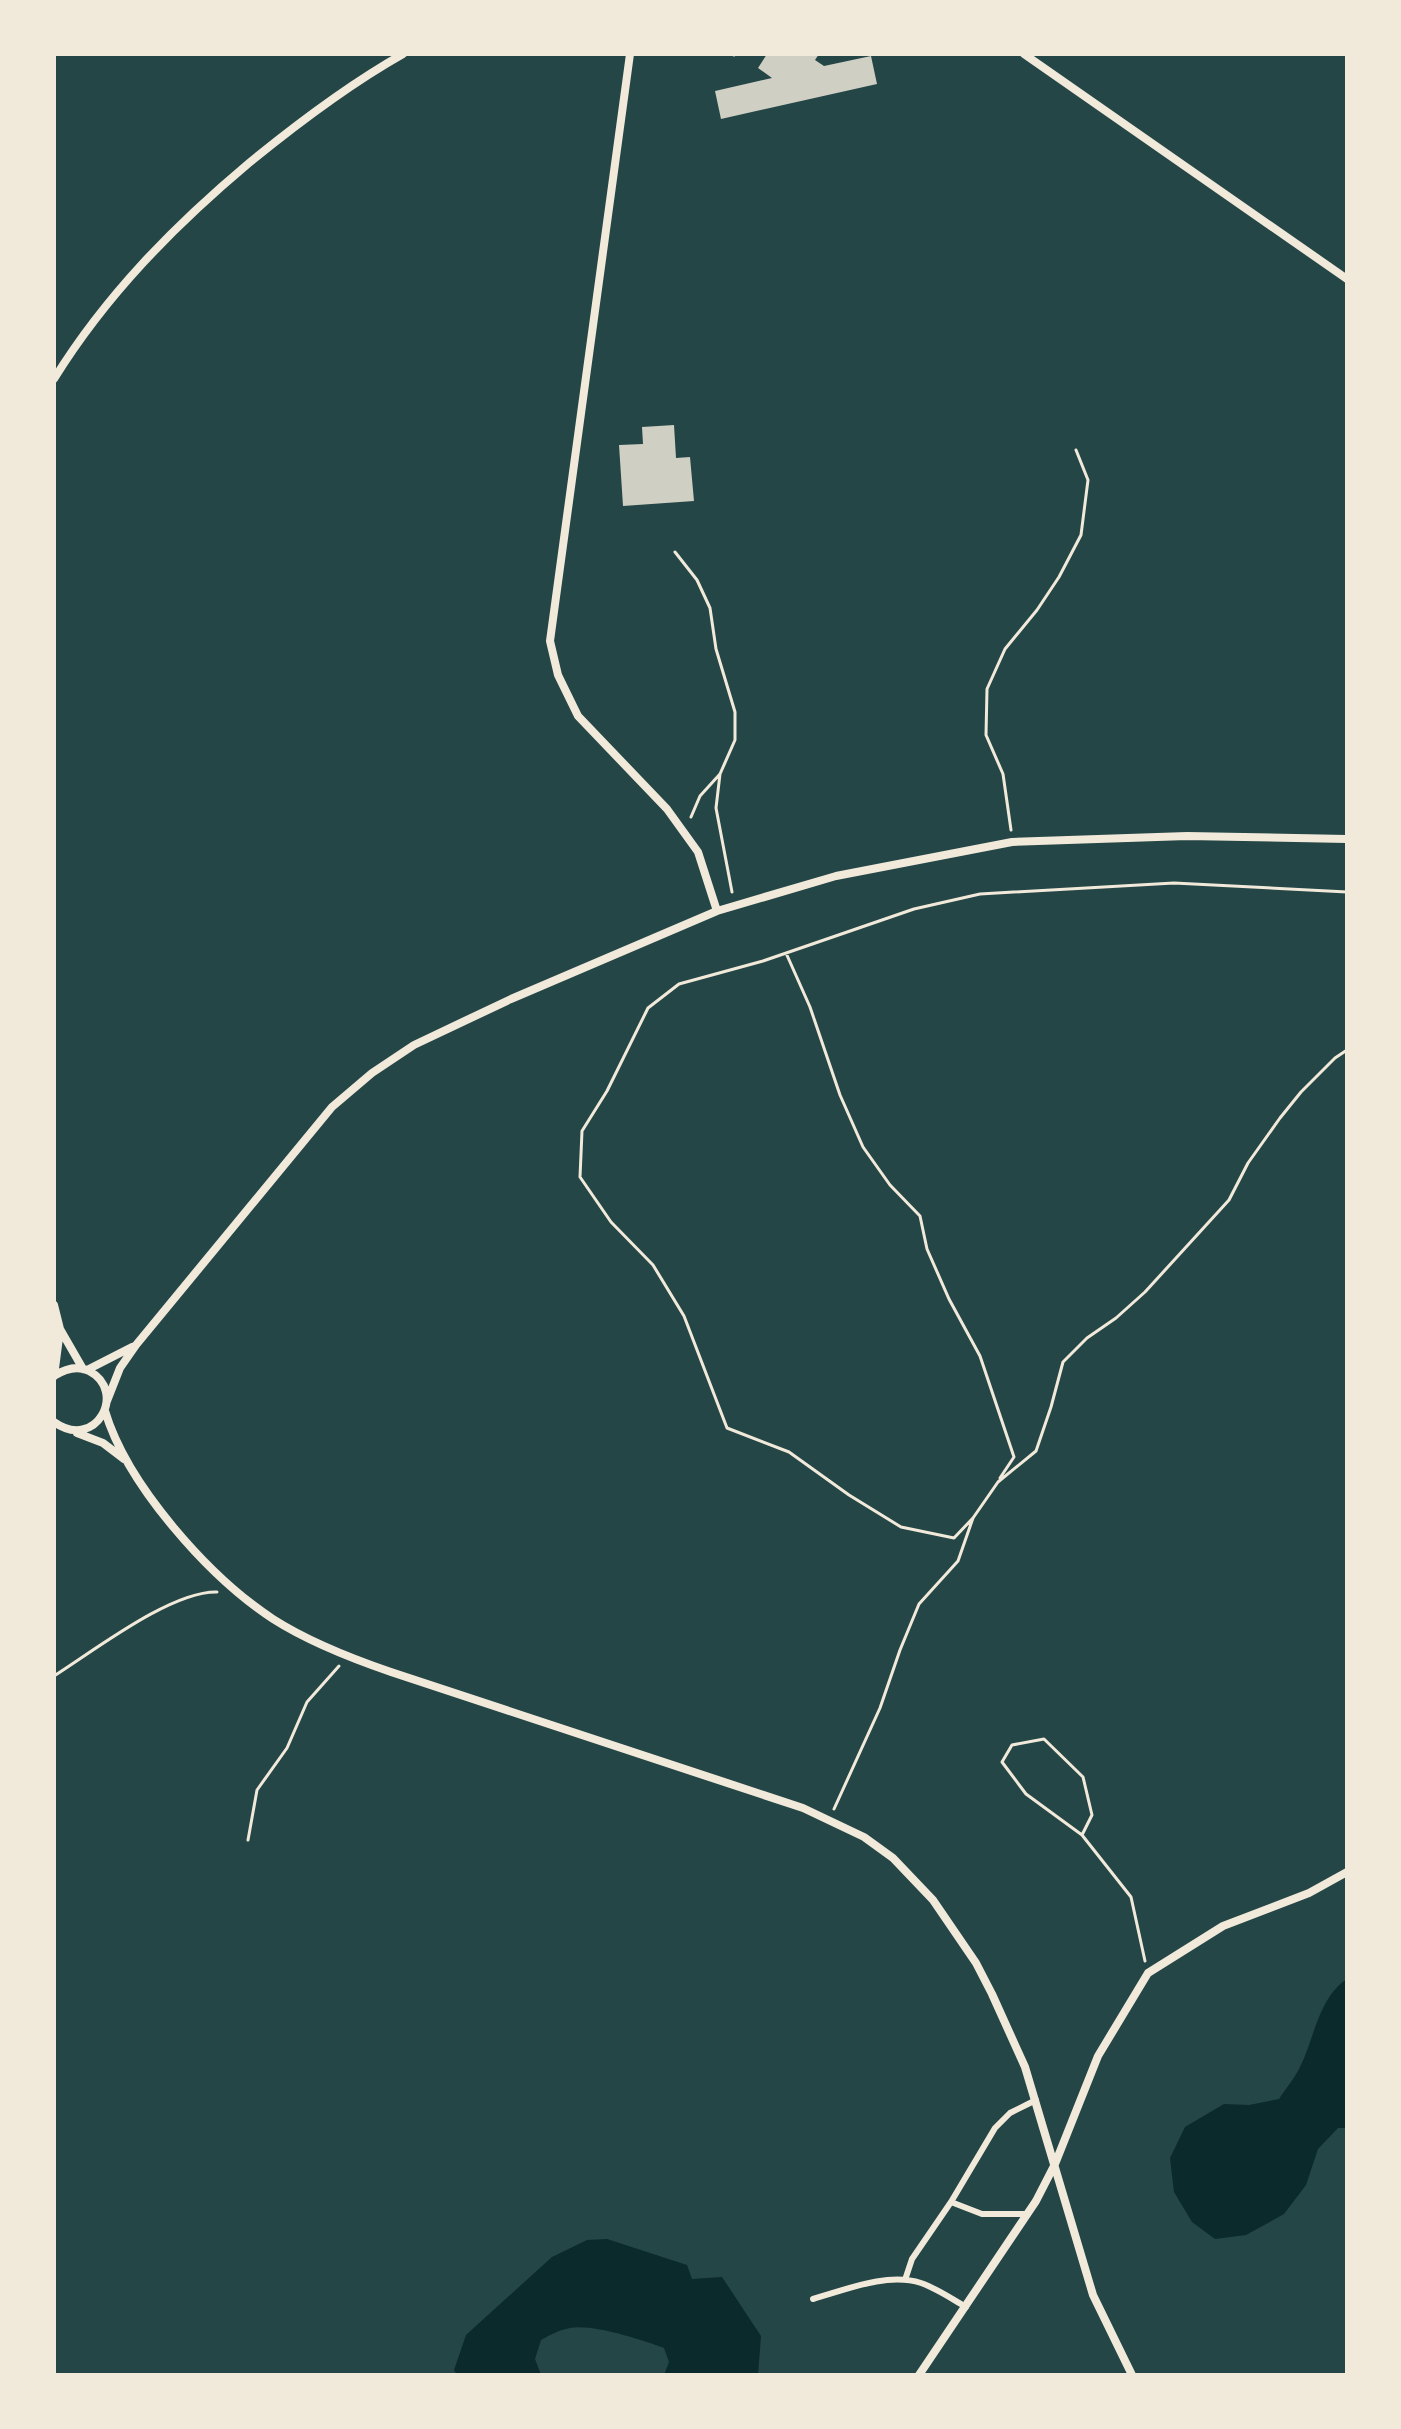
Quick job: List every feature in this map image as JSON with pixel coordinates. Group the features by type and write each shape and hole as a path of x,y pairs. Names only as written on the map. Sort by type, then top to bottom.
{"street":[{"path":"54,379 114,293 180,224 307,117 403,54"},
{"path":"630,54 550,641 558,675 578,716 685,830 698,852 717,911"},
{"path":"1024,54 1347,279"},
{"path":"63,1429 80,1431 95,1424 106,1406 120,1368 136,1345 332,1107 372,1073 414,1045 511,999 717,911 836,876 1012,842 1187,836 1347,839"},
{"path":"54,1305 60,1329 85,1369"},
{"path":"54,1376 60,1329"},
{"path":"85,1369 136,1345"},
{"path":"54,1376 72,1368 85,1369 96,1375 102,1383 115,1439 179,1533 237,1592 293,1631 391,1672 829,1819 885,1851 912,1876 966,1947 1019,2053 1036,2100 1093,2295 1132,2375"},
{"path":"54,1422 63,1429 103,1443 128,1462"},
{"path":"919,2375 1028,2214 1055,2164 1098,2056 1148,1973 1223,1926 1309,1893 1347,1872"}],"lane":[{"path":"905,2280 912,2259 951,2202 995,2128 1010,2113 1036,2100"},
{"path":"951,2202 982,2214 1028,2214"},
{"path":"813,2299 880,2282 905,2280 928,2286 966,2307"}],"path":[{"path":"1012,842 1003,774 986,735 987,689 1005,649 1037,610 1081,535 1088,480 1076,450"},
{"path":"675,552 697,580 710,608 716,649 735,712 735,740 720,774 716,808 735,906"},
{"path":"685,830 700,796 720,774"},
{"path":"786,953 863,1147 890,1185 920,1216 927,1249 949,1299 980,1356 1014,1457 973,1518 954,1538 901,1527 789,1452 727,1428 684,1316 653,1265 611,1222 580,1177 582,1131 607,1091 648,1008 679,984 786,953 914,909 980,894 1174,883 1347,892"},
{"path":"998,1482 1036,1451 1063,1362 1087,1338 1145,1292 1229,1200 1248,1163 1280,1118 1309,1084 1347,1050"},
{"path":"829,1819 880,1708 919,1604 958,1561 973,1518"},
{"path":"54,1676 168,1604 201,1592 237,1592"},
{"path":"248,1840 257,1790 287,1748 307,1702 348,1656"},
{"path":"1082,1835 1092,1815 1083,1777 1044,1739 1012,1745 1002,1762 1026,1794 1082,1835 1131,1897 1148,1973"}],"shaded area":[{"path":"54,54 1347,54 1347,2375 54,2375"},
{"path":"1347,1979 1347,2128 1338,2128 1318,2149 1306,2185 1284,2214 1246,2235 1215,2239 1192,2222 1174,2192 1170,2158 1185,2127 1224,2104 1249,2105 1279,2099 1300,2067 1330,1996"},
{"path":"607,2239 687,2265 692,2279 722,2277 761,2336 758,2375 664,2375 669,2362 664,2348 618,2334 580,2327 562,2330 541,2340 535,2359 541,2375 457,2375 454,2370 466,2335 552,2257 587,2240"}],"building":[{"path":"767,54 819,54 815,60 824,66 871,56 877,84 721,119 715,91 772,78 758,68"},
{"path":"674,425 676,458 690,457 694,501 623,506 619,445 643,444 642,427"}]}
